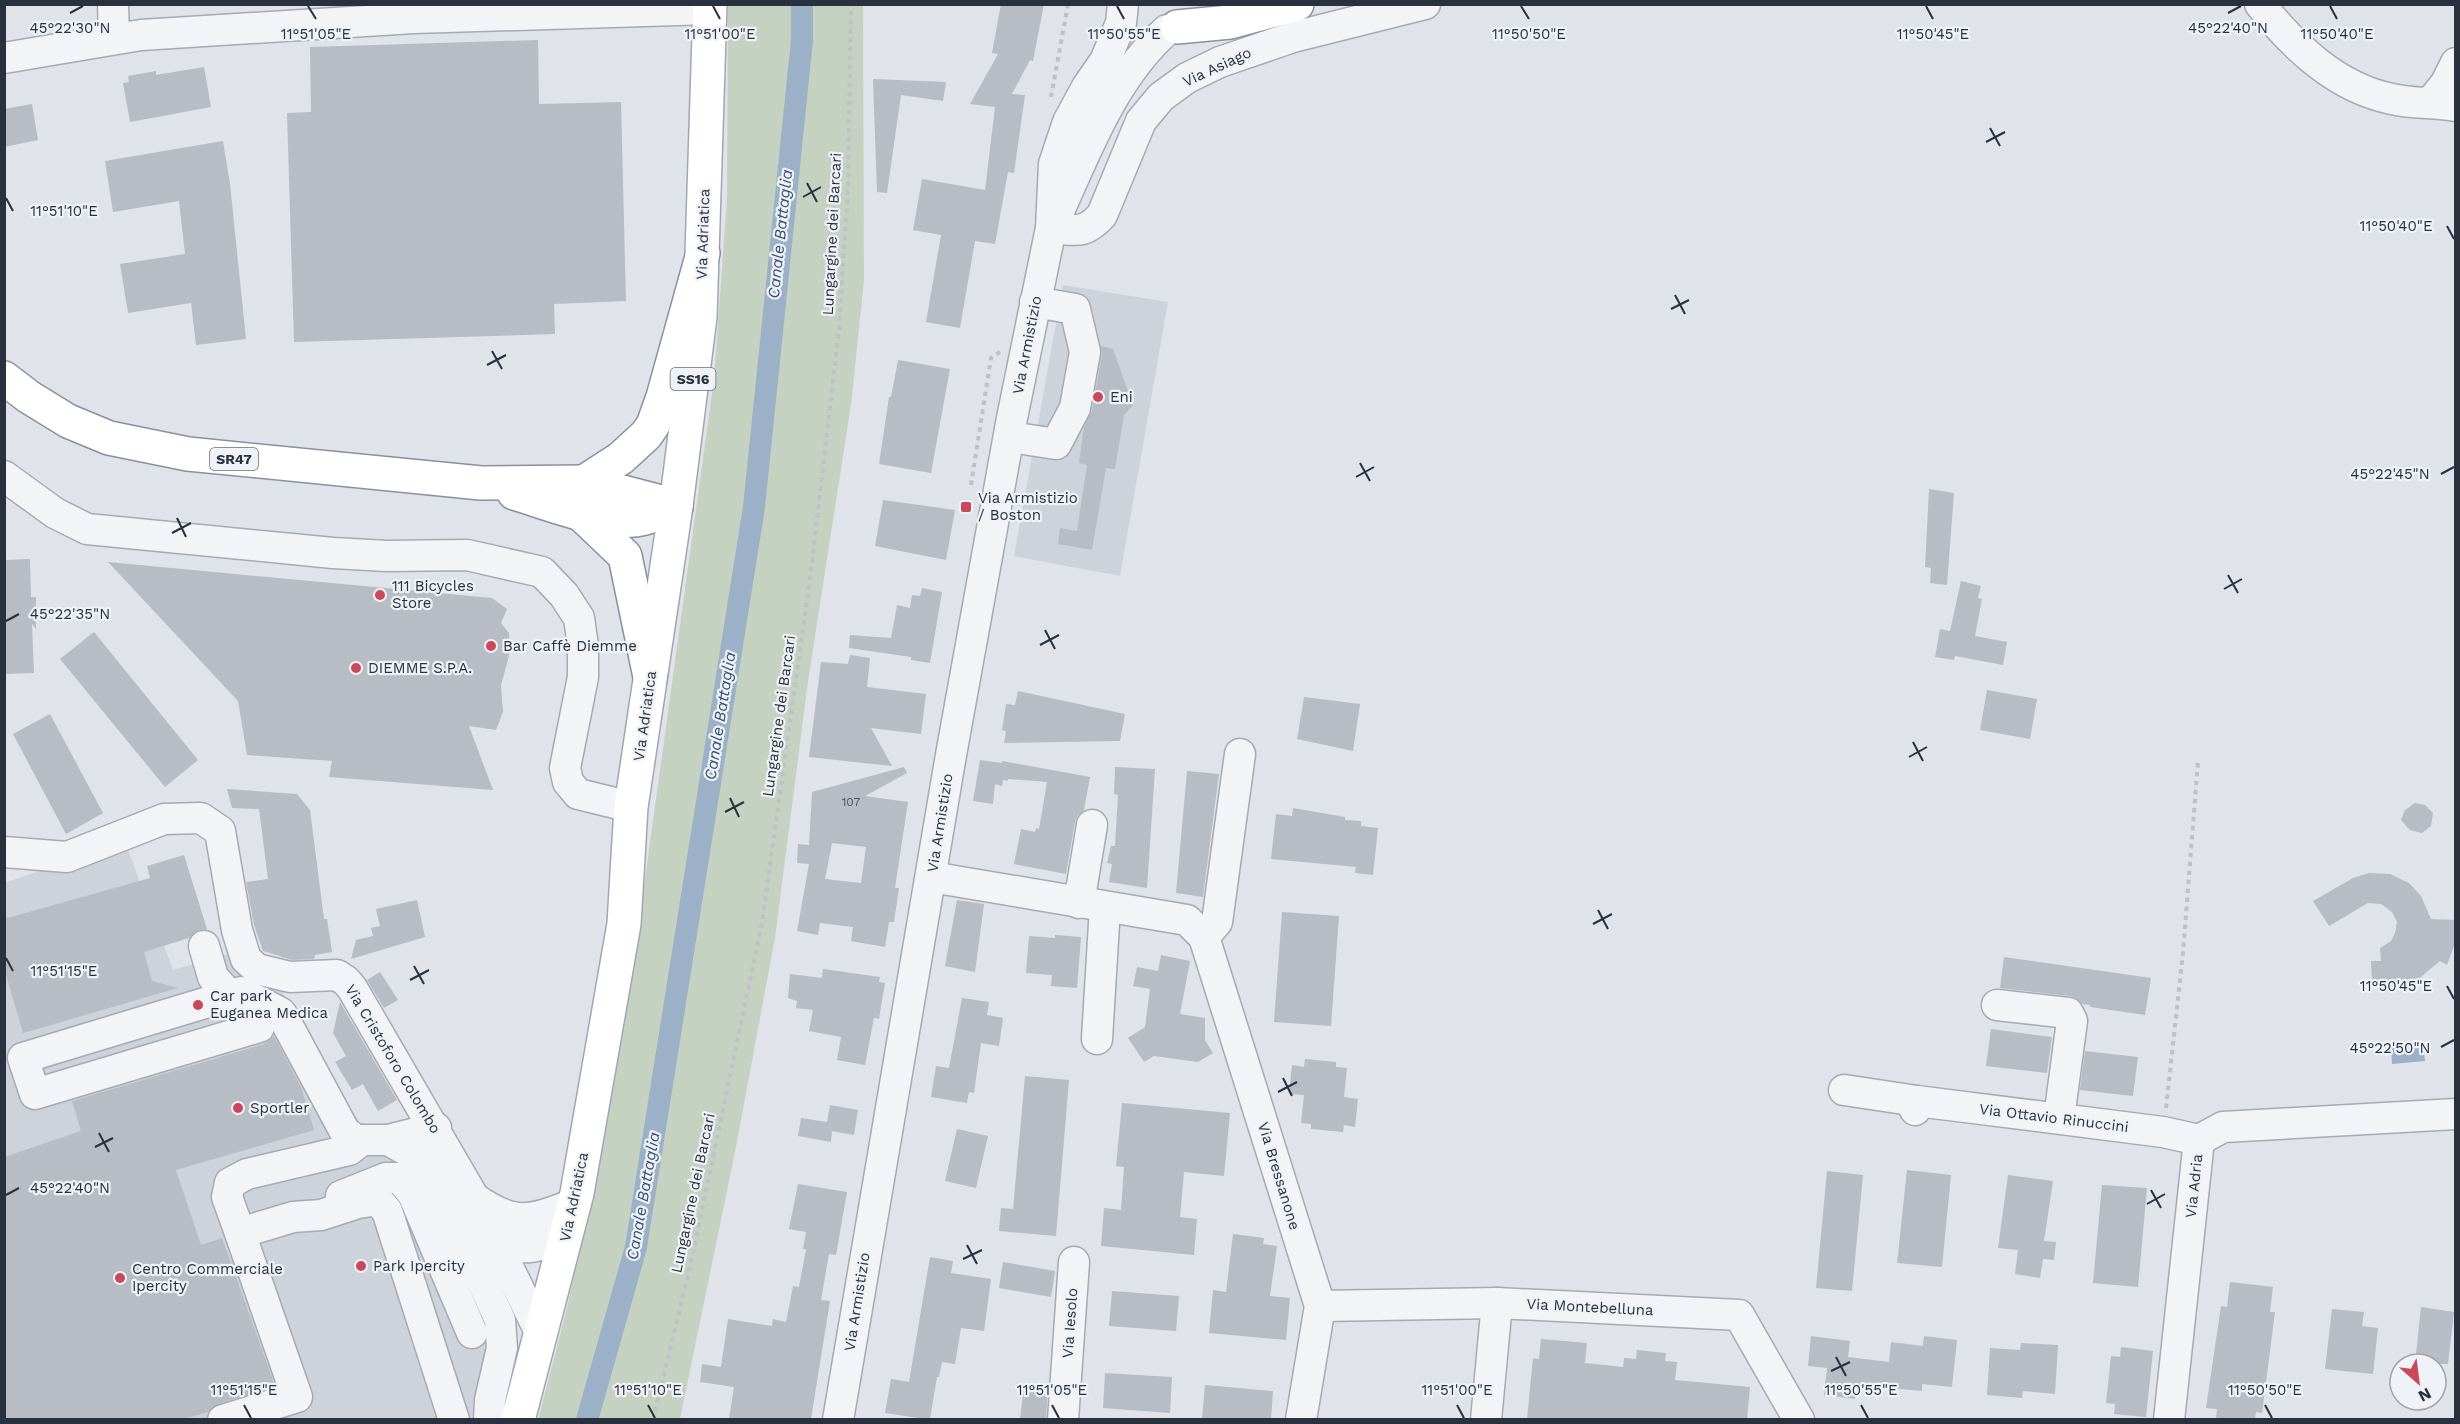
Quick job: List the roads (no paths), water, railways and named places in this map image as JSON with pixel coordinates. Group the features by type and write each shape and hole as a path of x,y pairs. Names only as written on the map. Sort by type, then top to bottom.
{"main road":[{"path":"1172,28 1230,22 1298,4"},
{"name":"Via Adriatica","path":"518,1419 574,1204 624,924 631,807 676,506 700,317 710,7"},
{"path":"650,677 625,556 582,497 646,435 653,425 703,253"},
{"name":"SR47","path":"4,378 29,397 68,420 109,438 188,454 481,483 582,497 676,506"}],"street":[{"path":"113,4 114,38"},
{"name":"Via Armistizio","path":"1124,4 1131,15 1144,25 1172,28"},
{"name":"Via Armistizio","path":"838,1419 951,755 1035,302 1051,228 1054,164 1068,122 1087,87 1105,61 1121,23 1124,4"},
{"name":"Via Armistizio","path":"1051,228 1102,116 1146,48 1172,28 1188,22 1202,4"},
{"name":"Via Asiago","path":"1051,228 1076,230 1092,227 1102,215 1141,121 1161,97 1186,78 1220,62 1293,37 1425,4"},
{"path":"2260,4 2280,29 2318,64 2350,84 2392,99 2443,104 2446,83 2456,63"},
{"path":"4,58 114,38 330,13 710,7"},
{"path":"1010,437 1056,444 1075,408 1085,352 1075,309 1035,302"},
{"path":"4,476 55,513 87,529 333,553 387,556 467,555 542,573 553,581 579,618 583,646 583,677 565,768 568,782 578,794 631,807"},
{"path":"931,877 1187,920 1204,937 1217,922 1240,754"},
{"path":"4,852 67,857 164,819 201,818 220,831 237,930 246,958 251,963 223,992"},
{"path":"1092,825 1092,905 1097,1040"},
{"name":"Via Bressanone","path":"1204,937 1320,1306 1301,1419"},
{"path":"204,946 213,977 223,992"},
{"name":"Via Cristoforo Colombo","path":"251,963 256,969 290,977 338,975 346,981 436,1128 496,1239 541,1334"},
{"path":"262,1004 259,1027 35,1094 23,1058 223,992 241,992 281,1013 345,1132 356,1140 375,1140 423,1159 438,1184 500,1320 502,1348 490,1400 489,1419"},
{"path":"1997,1005 2068,1013 2072,1022 2059,1118"},
{"name":"Via Ottavio Rinuccini","path":"1844,1090 1916,1106 2059,1118 2184,1135 2199,1140"},
{"name":"Via Adria","path":"2169,1419 2199,1140 2223,1127 2456,1114"},
{"path":"223,1419 301,1408 227,1197 230,1183 247,1174 349,1150 375,1140 436,1128"},
{"path":"240,1233 292,1217 317,1204 386,1178 400,1178 413,1194 472,1333"},
{"name":"Via Cristoforo Colombo","path":"474,1198 496,1213 516,1219 542,1216 574,1204"},
{"path":"434,1200 488,1329 485,1358 468,1399 455,1419"},
{"path":"292,1217 321,1215 372,1201 380,1203 387,1211 455,1419"},
{"path":"496,1239 508,1246 520,1247 542,1246 566,1237"},
{"name":"Via Iesolo","path":"1063,1419 1074,1262"},
{"path":"1486,1419 1497,1303"},
{"name":"Via Montebelluna","path":"1320,1306 1497,1303 1739,1315 1799,1419"}],"water":[{"path":"2423,1043 2425,1061 2392,1064 2391,1046"}],"waterway":[{"name":"Canale Battaglia","path":"587,1420 636,1247 754,507 802,40 802,4"}],"place":[{"name":"Eni","path":"1098,397"},
{"name":"Via Armistizio / Boston","path":"966,507"},
{"name":"111 Bicycles Store","path":"380,595"},
{"name":"Bar Caffè Diemme","path":"491,646"},
{"name":"DIEMME S.P.A.","path":"356,668"},
{"name":"Car park Euganea Medica","path":"198,1005"},
{"name":"Sportler","path":"238,1108"},
{"name":"Park Ipercity","path":"361,1266"},
{"name":"Centro Commerciale Ipercity","path":"120,1278"}]}
